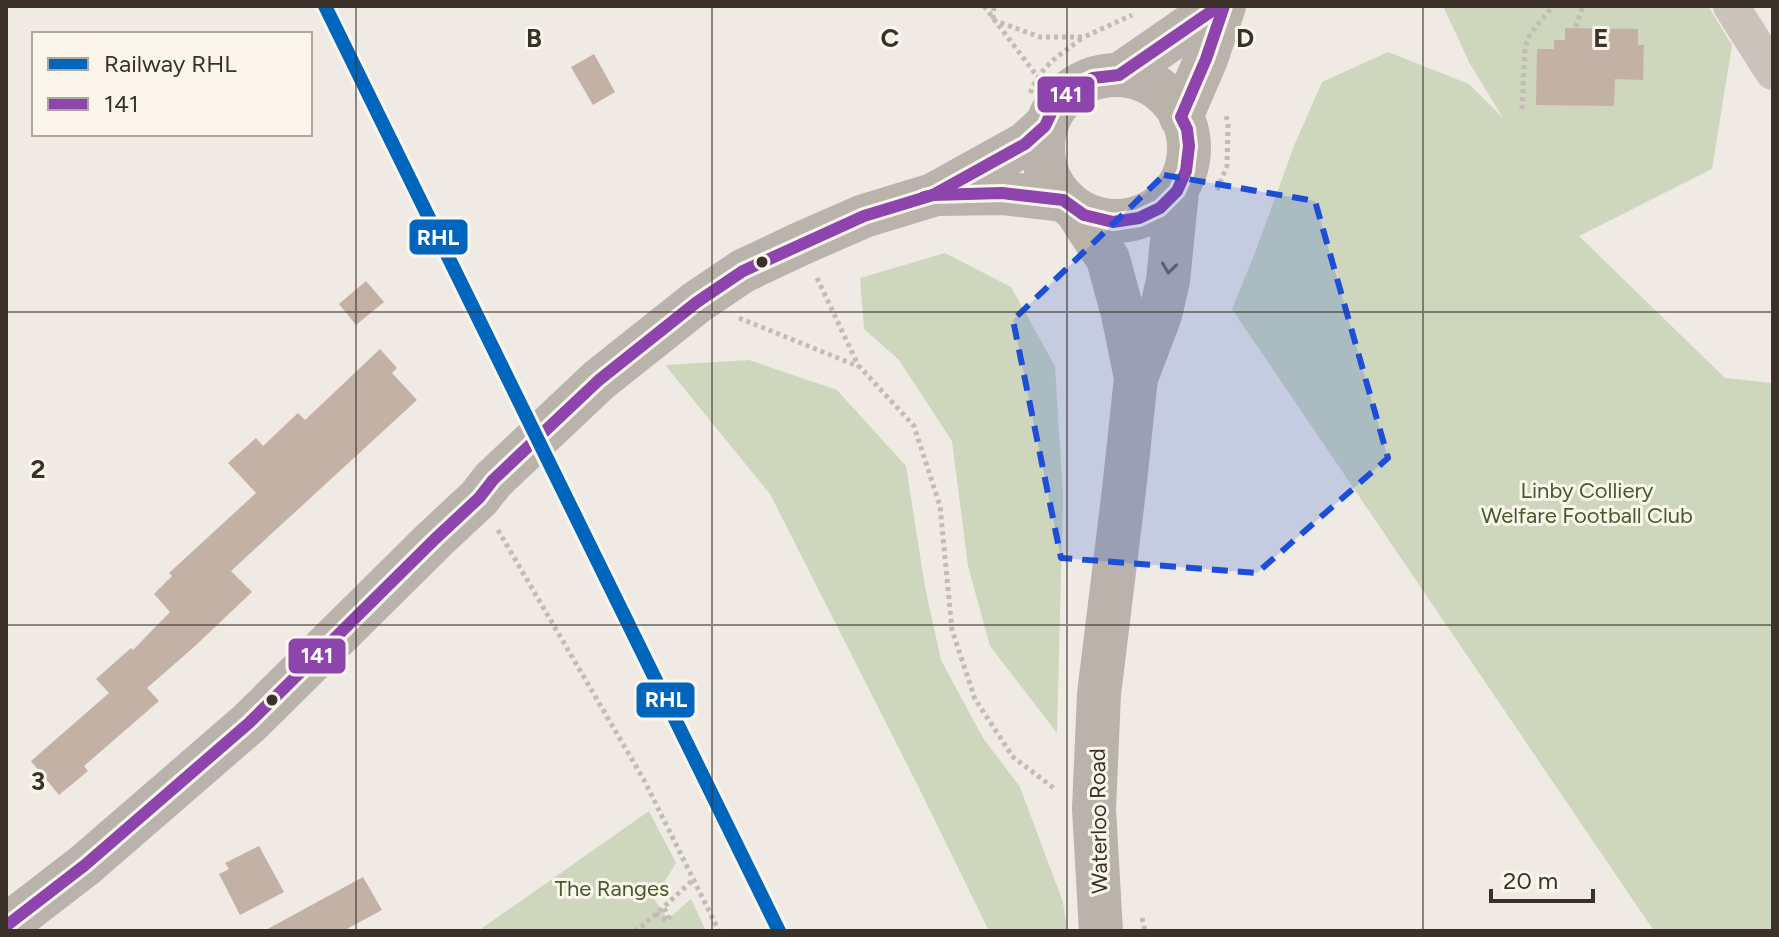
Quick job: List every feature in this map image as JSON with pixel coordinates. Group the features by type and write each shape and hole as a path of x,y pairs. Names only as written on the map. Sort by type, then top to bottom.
{"main road":[{"path":"1119,75 1222,6"},
{"path":"1181,117 1206,59 1222,6"},
{"path":"1119,75 1146,81 1162,91 1176,106 1187,129 1189,146 1186,171 1177,191 1160,208 1139,218 1113,222 1084,215 1070,205 1054,189 1041,152 1045,126 1055,105 1074,87 1093,78 1119,75"},
{"path":"6,926 85,865 249,723 479,498 493,480 599,380 697,302 743,271 800,244 864,216 933,195 1025,144 1045,126"},
{"name":"Waterloo Road","path":"1101,931 1094,809 1099,694 1136,378 1160,315 1168,281 1177,191"},
{"path":"933,195 1002,193 1070,205"},
{"name":"Waterloo Road","path":"1070,205 1108,259 1136,378"}],"street":[{"path":"1731,6 1773,72"}],"path":[{"path":"984,6 1037,76"},
{"path":"993,20 994,6"},
{"path":"1522,109 1525,47 1530,34 1553,6"},
{"path":"1576,27 1583,6"},
{"path":"993,20 1040,37 1084,37 1120,21"},
{"path":"800,244 860,367 914,426 940,506 952,630 975,699 1013,757 1054,789 1094,809"},
{"path":"697,302 860,367"},
{"path":"479,498 644,780 719,931"},
{"path":"634,931 693,880"},
{"path":"656,913 666,921 669,918 663,906"},
{"path":"641,931 645,924"}],"highlighted area":[{"path":"1164,175 1315,201 1388,458 1257,573 1061,558 1013,320"}],"green space":[{"name":"Linby Colliery Welfare Football Club","path":"1443,6 1708,6 1732,45 1712,169 1579,236 1725,378 1773,383 1773,931 1654,931 1232,309 1294,146 1322,82 1388,52 1469,84 1503,118 1470,64"},
{"path":"945,253 1011,287 1055,366 1063,495 1057,733 990,646 968,566 952,441 899,360 864,329 860,278"},
{"path":"749,360 837,390 906,466 925,587 941,660 983,738 1020,787 1063,902 1067,931 989,931 770,494 665,365"},
{"name":"The Ranges","path":"649,811 676,863 654,899 668,919 691,899 706,931 478,931"}],"building":[{"path":"1565,28 1638,29 1638,45 1644,45 1643,80 1615,79 1614,106 1536,105 1537,49 1554,49 1554,40 1565,40"},
{"path":"594,54 615,92 593,105 571,67"},
{"path":"366,281 384,302 356,325 339,304"},
{"path":"380,349 397,368 392,373 417,400 231,571 252,592 147,688 159,701 84,766 88,771 59,795 31,761 109,693 96,679 131,648 133,650 170,612 154,594 172,576 169,573 256,493 228,463 256,438 263,446 298,413 305,420"},
{"path":"259,846 284,892 240,915 219,874 229,869 225,863"},
{"path":"363,877 382,910 343,931 264,931"}],"rail line":[{"name":"RHL","path":"325,6 779,931"}],"transit line":[{"name":"141","path":"924,197 933,195 1025,144 1045,126 1055,105 1074,87 1093,78 1119,75 1219,6"},
{"name":"141","path":"6,926 85,865 249,723 479,498 493,480 599,380 697,302 743,271 864,216 933,195 1002,193 1063,200 1084,215 1113,222 1139,218 1160,208 1177,191 1186,171 1189,146 1187,129 1181,117 1224,6"}]}
